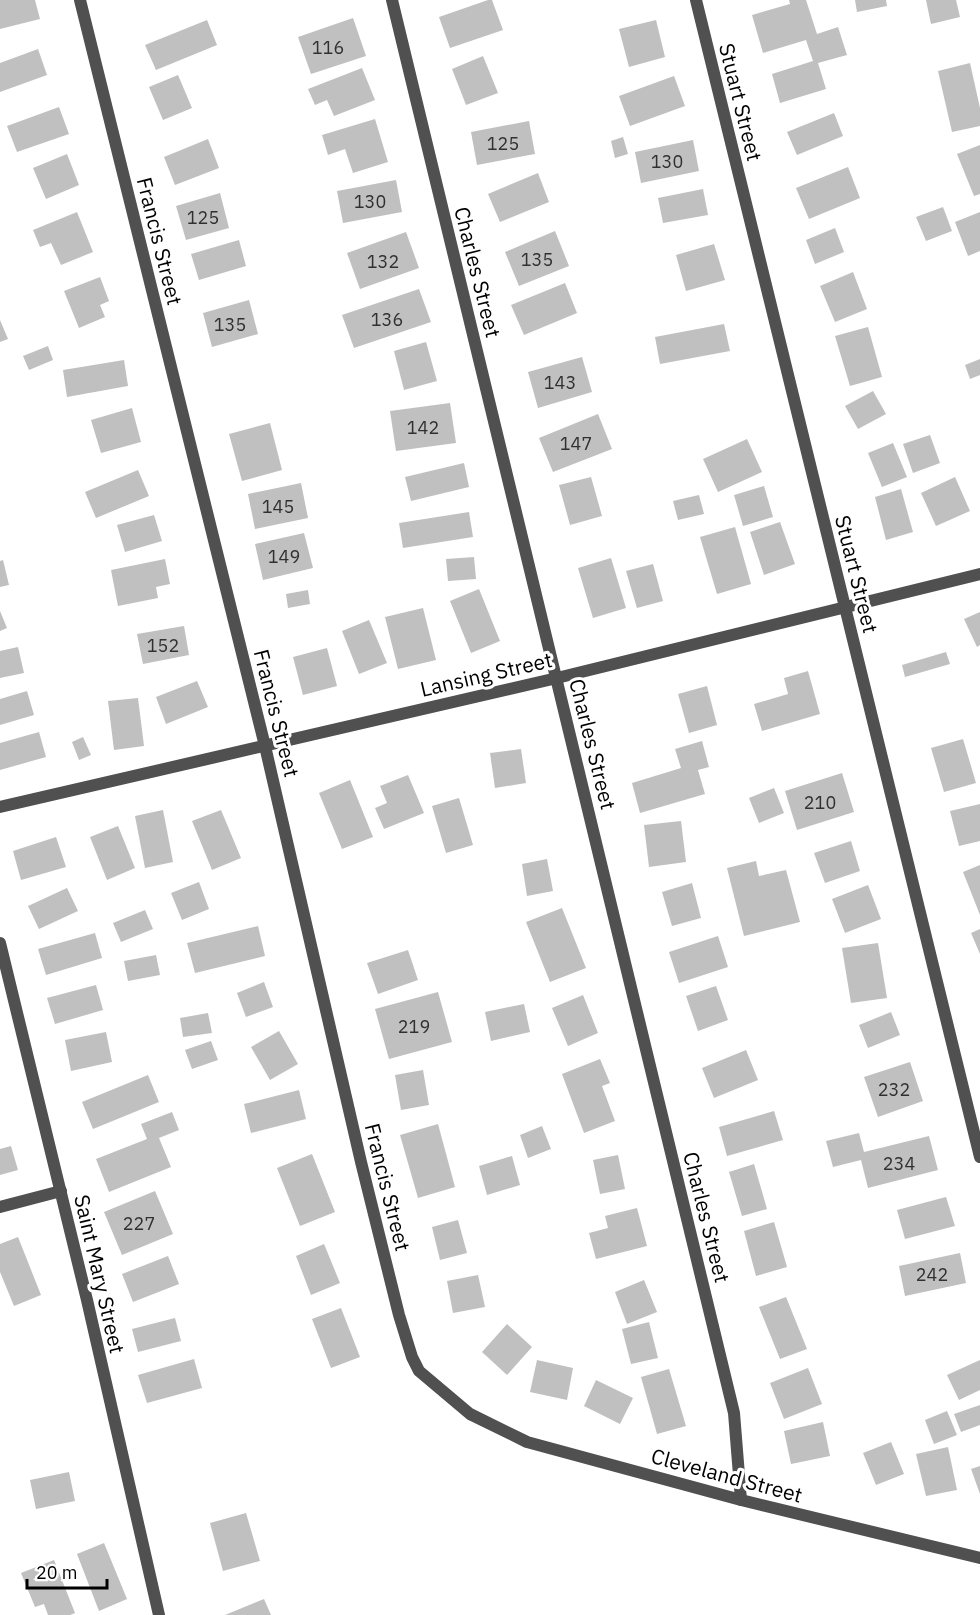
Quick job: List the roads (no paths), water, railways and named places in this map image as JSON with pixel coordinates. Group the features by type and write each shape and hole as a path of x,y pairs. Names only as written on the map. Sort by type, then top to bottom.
{"street":[{"name":"Francis Street","path":"80,0 265,746 361,1162 409,1347 419,1371 470,1414"},
{"name":"Charles Street","path":"392,0 734,1413 741,1500"},
{"name":"Stuart Street","path":"696,0 980,1157"},
{"name":"Lansing Street","path":"0,807 557,678 980,574"},
{"name":"Saint Mary Street","path":"0,943 61,1191 159,1615"},
{"path":"0,1207 61,1191"},
{"name":"Cleveland Street","path":"470,1414 527,1442 741,1500 980,1558"}]}
